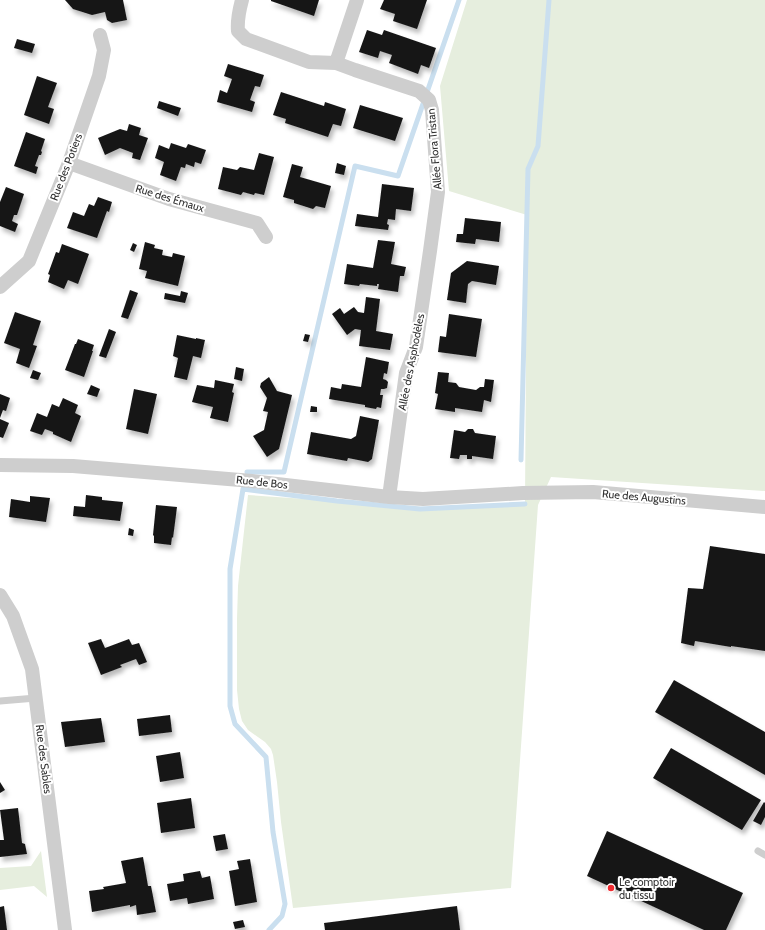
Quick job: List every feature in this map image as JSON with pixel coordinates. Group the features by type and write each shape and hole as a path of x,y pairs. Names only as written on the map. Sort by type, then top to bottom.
{"street":[{"name":"Allée Flora Tristan","path":"242,0 238,12 237,22 238,31 246,39 309,62 336,63 419,91 429,100 432,110 438,192 430,251"},
{"path":"336,63 357,0"},
{"name":"Rue des Potiers","path":"0,287 29,261 69,163 99,76 104,50 100,35"},
{"name":"Rue des Émaux","path":"69,163 169,199 257,223 266,237"},
{"name":"Allée des Asphodèles","path":"389,497 406,373 416,347 430,251"},
{"name":"Rue de Bos","path":"0,465 73,466 252,481 389,497 423,499 523,493"},
{"name":"Rue des Augustins","path":"523,493 593,492 765,508"},
{"name":"Rue des Sables","path":"0,595 13,616 32,669 65,930"}],"lane":[{"path":"0,701 36,698"}],"green space":[{"path":"467,0 765,0 765,491 551,477 538,505 511,888 293,908 273,755 271,749 265,742 248,730 242,721 239,709 237,690 238,586 248,495 423,507 525,503 527,215 449,191 440,86"},
{"path":"41,851 47,897 34,886 0,890 0,868 31,866"}],"building":[{"path":"65,0 123,0 127,20 112,23 107,20 105,12 92,15 73,9"},
{"path":"271,0 319,0 314,16"},
{"path":"384,0 427,0 417,29 393,21 395,14 380,9"},
{"path":"367,30 382,35 384,30 436,48 429,68 421,65 418,74 389,63 392,55 380,51 378,58 359,52"},
{"path":"17,39 35,44 32,53 14,48"},
{"path":"228,64 264,75 260,87 255,86 250,100 255,102 252,112 217,102 220,90 227,93 232,79 224,76"},
{"path":"37,76 57,83 48,107 54,109 49,124 24,115"},
{"path":"281,92 324,106 325,102 346,109 341,126 333,124 328,137 285,123 286,119 273,115"},
{"path":"159,101 181,108 178,116 157,108"},
{"path":"360,105 403,118 395,141 353,128"},
{"path":"129,124 141,128 139,135 148,138 140,160 132,158 133,153 120,148 105,155 98,138 120,129 127,131"},
{"path":"26,132 45,139 41,155 39,155 35,166 38,167 36,174 14,166"},
{"path":"171,143 186,148 188,144 206,150 201,164 195,162 194,167 186,164 185,168 181,167 176,181 160,175 164,162 155,158 159,145 169,149"},
{"path":"259,153 274,157 264,195 255,193 254,195 243,192 241,195 218,189 223,167 237,170 240,167 254,170"},
{"path":"337,163 346,166 344,175 335,173"},
{"path":"292,164 303,167 300,177 331,186 325,208 316,206 313,209 294,203 294,200 283,197"},
{"path":"382,184 414,188 411,211 396,209 395,220 388,219 388,230 355,226 357,214 378,217"},
{"path":"6,187 24,194 17,215 14,215 12,221 18,224 15,232 0,226 0,202"},
{"path":"98,197 112,202 97,238 67,228 73,212 84,216 89,204 94,206"},
{"path":"465,218 501,222 499,242 476,239 475,244 456,242 457,234 463,234"},
{"path":"378,240 395,242 391,264 406,267 404,276 400,276 398,292 378,289 379,284 377,284 377,286 360,284 359,286 344,284 347,264 373,268"},
{"path":"145,242 155,245 154,248 163,250 162,255 172,257 173,253 185,256 178,286 145,278 147,271 139,269"},
{"path":"133,243 137,245 134,252 130,250"},
{"path":"62,244 89,254 78,284 68,280 64,289 48,282 50,275 48,274 56,252 59,253"},
{"path":"467,261 499,266 496,285 472,281 468,284 466,303 447,300 451,273"},
{"path":"130,290 138,293 128,319 121,317"},
{"path":"181,291 188,293 185,303 164,299 165,293 180,296"},
{"path":"366,297 380,299 376,331 393,334 390,350 359,346 361,330 355,329 347,335 332,314 340,308 344,314 354,307 358,312 364,313"},
{"path":"15,312 41,321 33,345 37,346 29,368 16,363 20,349 4,343"},
{"path":"449,314 482,319 476,357 438,352 440,336 446,337"},
{"path":"109,329 116,332 106,358 99,356"},
{"path":"305,334 310,335 308,342 303,341"},
{"path":"177,335 205,340 201,358 193,356 187,380 174,377 178,358 173,356"},
{"path":"78,339 94,345 84,377 65,370"},
{"path":"366,357 389,362 387,374 384,373 383,379 388,382 387,388 381,389 380,395 383,395 381,408 377,407 376,409 365,407 365,405 329,399 331,387 341,389 342,384 361,387"},
{"path":"236,367 244,369 242,381 234,379"},
{"path":"33,370 41,373 38,380 30,378"},
{"path":"438,372 449,373 448,382 456,383 459,387 476,390 480,387 484,387 485,379 494,380 491,402 484,400 482,412 455,408 455,412 435,409 438,394 435,393"},
{"path":"269,377 277,391 292,395 279,449 267,457 253,436 264,430 268,412 263,411 267,398 260,387 261,383"},
{"path":"215,380 234,384 232,392 234,393 228,422 210,418 213,407 192,402 197,385 214,388"},
{"path":"91,385 100,389 97,397 87,394"},
{"path":"134,389 157,394 148,434 126,429"},
{"path":"0,394 10,398 6,411 3,410 0,418"},
{"path":"63,398 78,405 75,413 81,416 71,442 45,429 42,435 30,431 37,413 47,417 52,404 59,407"},
{"path":"311,406 317,407 317,412 310,412"},
{"path":"360,416 379,420 372,459 368,462 348,458 347,461 307,454 311,432 351,439 356,436"},
{"path":"0,419 9,423 3,438 0,437"},
{"path":"468,429 473,429 475,433 496,436 493,459 472,456 472,459 467,459 467,455 460,455 459,459 450,458 454,430 465,432"},
{"path":"86,495 102,497 102,500 123,502 120,521 73,516 74,506 85,507"},
{"path":"30,496 50,498 46,522 9,517 11,499 30,502"},
{"path":"156,505 177,507 171,545 154,543 153,535"},
{"path":"129,528 134,530 133,536 128,535"},
{"path":"710,546 765,554 765,651 695,641 694,646 681,643 688,588 703,589"},
{"path":"101,639 105,648 129,639 132,645 139,643 147,662 139,665 136,659 120,665 122,667 101,675 88,643"},
{"path":"674,680 765,732 765,775 655,712"},
{"path":"170,715 172,732 139,736 137,719"},
{"path":"101,718 105,742 65,747 61,722"},
{"path":"671,748 761,800 742,830 653,778"},
{"path":"180,752 184,778 160,782 156,756"},
{"path":"0,782 5,790 0,793"},
{"path":"191,798 195,828 161,833 157,803"},
{"path":"764,802 765,817 761,825 753,821"},
{"path":"18,808 22,843 25,844 27,854 0,857 0,840 4,840 0,810"},
{"path":"607,831 743,893 726,930 704,930 587,876"},
{"path":"225,834 228,849 216,851 213,836"},
{"path":"143,857 148,886 151,886 156,912 137,915 136,905 130,907 130,905 92,912 89,891 104,889 103,887 126,883 121,861"},
{"path":"250,859 257,902 235,906 229,871 239,869 237,861"},
{"path":"200,871 202,878 210,876 214,899 188,904 187,898 170,901 167,884 184,881 183,874"},
{"path":"4,906 7,930 0,930 0,907"},
{"path":"457,906 460,930 325,930 324,923"},
{"path":"243,920 245,927 235,929 233,922"}],"waterway":[{"path":"247,472 284,472 355,166 398,176 459,0"},
{"path":"521,460 528,169 538,146 549,0"},
{"path":"269,930 282,916 285,904 273,832 266,757 235,724 230,706 230,569 243,489 337,501 420,509 525,504"}],"place":[{"name":"Le comptoir du tissu","path":"611,888"}]}
